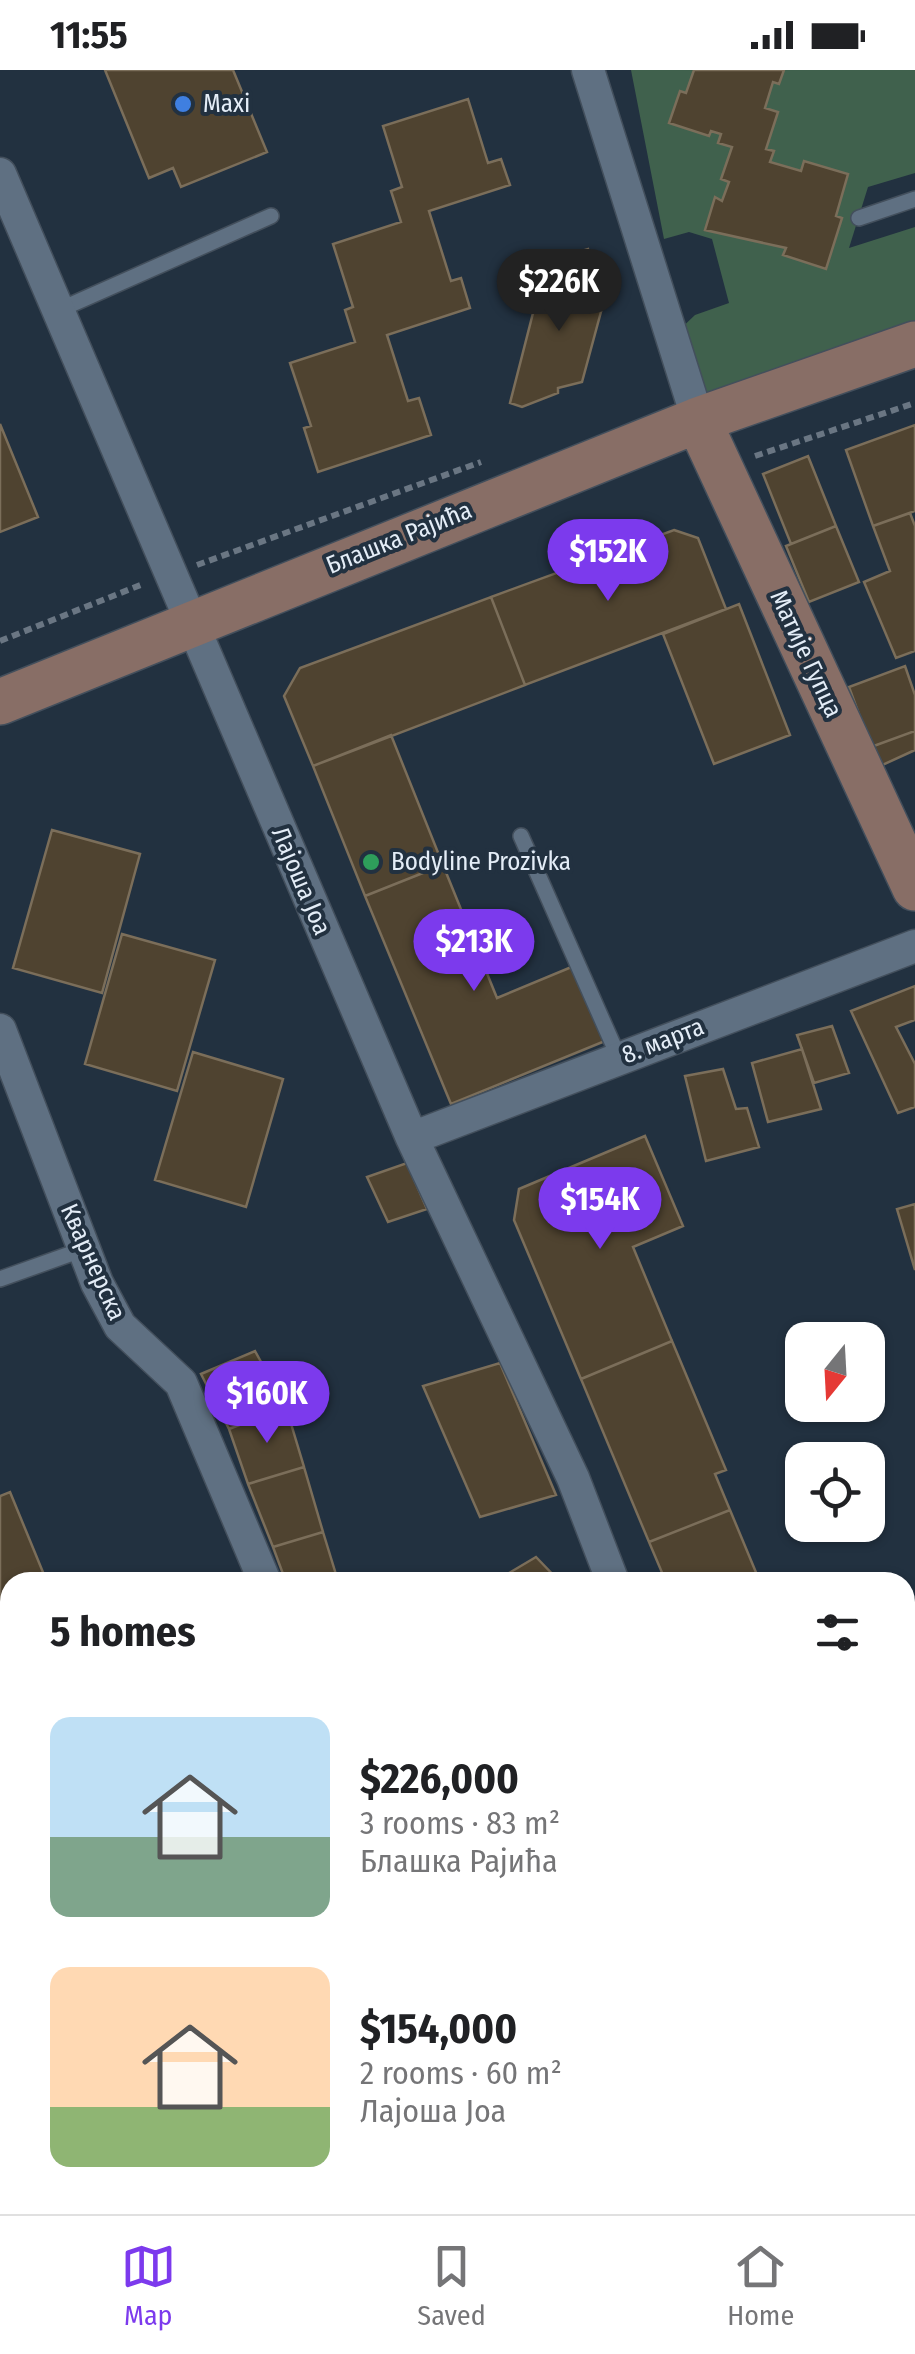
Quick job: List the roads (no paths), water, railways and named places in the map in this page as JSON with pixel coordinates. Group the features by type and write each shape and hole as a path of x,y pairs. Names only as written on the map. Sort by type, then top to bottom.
{"street":[{"path":"588,70 698,420"},
{"name":"Лајоша Јоа","path":"0,174 412,1138 573,1478 609,1572"},
{"name":"Блашка Рајића","path":"0,702 190,622 698,420 915,344"},
{"name":"Матије Гупца","path":"698,420 915,888"},
{"name":"8. марта","path":"412,1138 915,946"},
{"name":"Кварнерска","path":"0,1030 84,1249 120,1326 181,1382 260,1572"}],"lane":[{"path":"859,218 915,199"},
{"path":"59,310 271,216"},
{"path":"520,836 619,1058"},
{"path":"0,1279 84,1249"}],"place":[{"name":"Maxi","path":"183,104"},
{"name":"Bodyline Prozivka","path":"371,862"}]}
